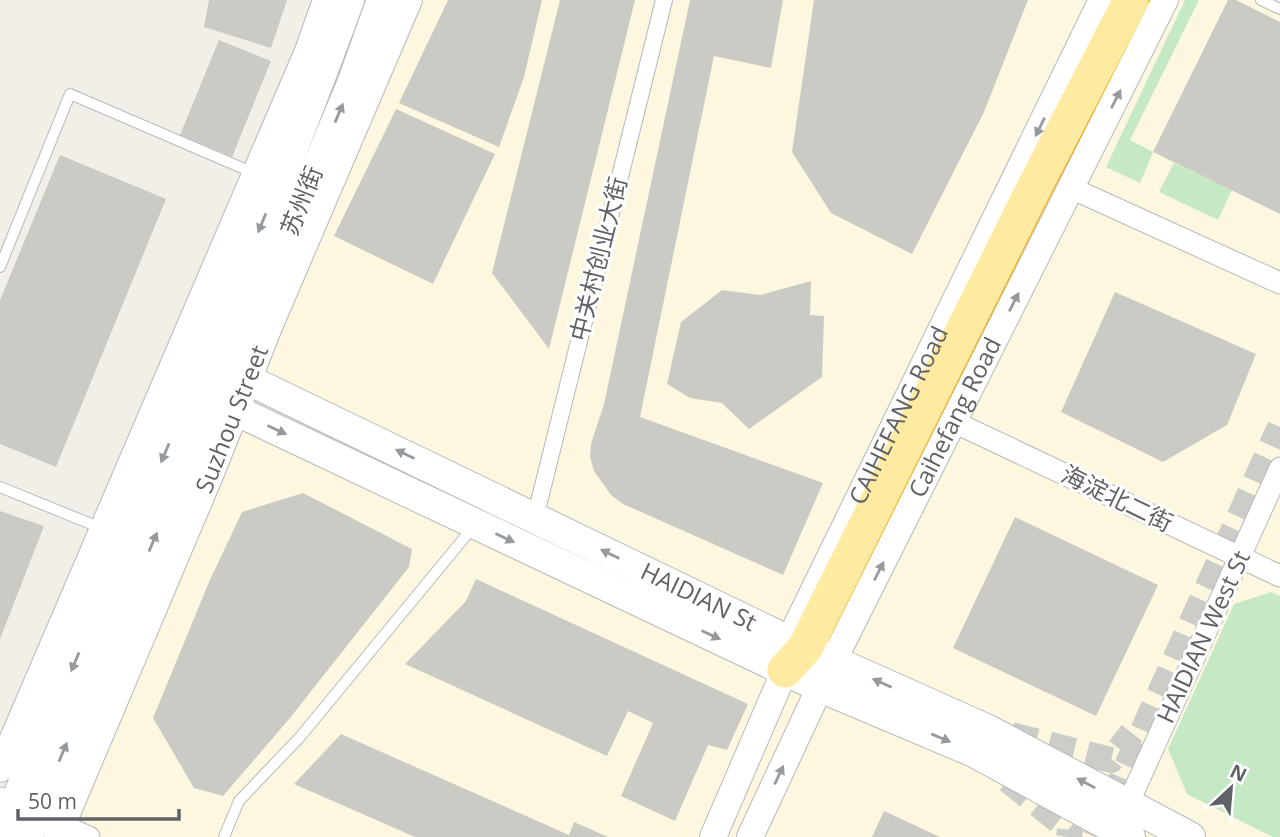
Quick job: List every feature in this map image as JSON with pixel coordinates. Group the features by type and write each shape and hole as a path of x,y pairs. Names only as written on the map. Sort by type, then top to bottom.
{"highway":[{"path":"807,662 1034,188 1131,0"}],"main road":[{"name":"苏州街","path":"228,369 266,179 312,102 349,0"},
{"name":"苏州街","path":"214,400 352,84 382,0"},
{"name":"HAIDIAN St","path":"228,369 535,517 807,662"},
{"name":"HAIDIAN St","path":"214,400 476,524 807,662 986,729 1121,827 1190,837"},
{"name":"Suzhou Street","path":"33,819 115,534 214,400"},
{"name":"Suzhou Street","path":"1,837 33,819 214,400"}],"street":[{"name":"Suzhou Street","path":"0,769 115,534 266,179 326,0"},
{"name":"Suzhou Street","path":"228,369 409,0"},
{"name":"中关村创业大街","path":"535,517 664,0"},
{"name":"CAIHEFANG Road","path":"713,837 807,662 1102,0"},
{"name":"Caihefang Road","path":"750,837 807,662 954,422 1165,0"},
{"path":"1071,188 1280,283"},
{"name":"海淀北二街","path":"954,422 1280,576"},
{"name":"HAIDIAN West St","path":"1121,827 1280,468"},
{"path":"33,819 89,837"}],"lane":[{"path":"1261,0 1280,9"},
{"path":"0,267 70,94 266,179"},
{"path":"0,487 115,534"},
{"path":"224,837 239,802 300,737 476,524"}],"shaded area":[{"path":"382,0 1280,0 1280,837 27,837"}],"green space":[{"path":"1185,0 1199,0 1130,140 1153,152 1140,183 1106,167"},
{"path":"1174,163 1232,190 1218,220 1159,192"},
{"path":"1271,592 1280,596 1280,837 1273,837 1187,794 1168,749 1234,604"}],"building":[{"path":"209,0 287,0 271,48 204,27"},
{"path":"448,0 542,0 524,77 499,147 399,103"},
{"path":"560,0 635,0 549,349 492,273"},
{"path":"690,0 783,0 771,68 714,56 640,417 823,483 783,575 623,504 611,495 594,471 590,457 591,444 604,404"},
{"path":"814,0 1028,0 984,112 912,254 831,213 792,152"},
{"path":"1228,0 1236,0 1280,22 1280,214 1153,152"},
{"path":"219,40 271,61 232,157 180,135"},
{"path":"396,109 495,154 433,284 334,236"},
{"path":"60,155 166,199 56,467 0,444 0,300"},
{"path":"811,281 810,315 824,316 822,377 749,429 722,403 690,398 667,384 681,322 722,290 760,295"},
{"path":"1115,292 1256,354 1227,425 1163,462 1061,412"},
{"path":"303,493 412,549 409,567 290,718 223,796 194,788 153,718 209,582 242,512"},
{"path":"0,511 44,526 0,639"},
{"path":"1015,517 1158,585 1096,716 953,648"},
{"path":"476,579 748,704 727,750 708,745 675,821 621,796 653,723 628,711 607,756 405,664 466,601"},
{"path":"341,734 569,835 574,822 608,837 415,837 294,784"},
{"path":"884,811 940,837 872,837"}],"tunnel":[{"path":"1095,837 1280,427"},
{"path":"1011,735 1111,760 1132,733"},
{"path":"1008,780 1070,830 1069,837"}]}
